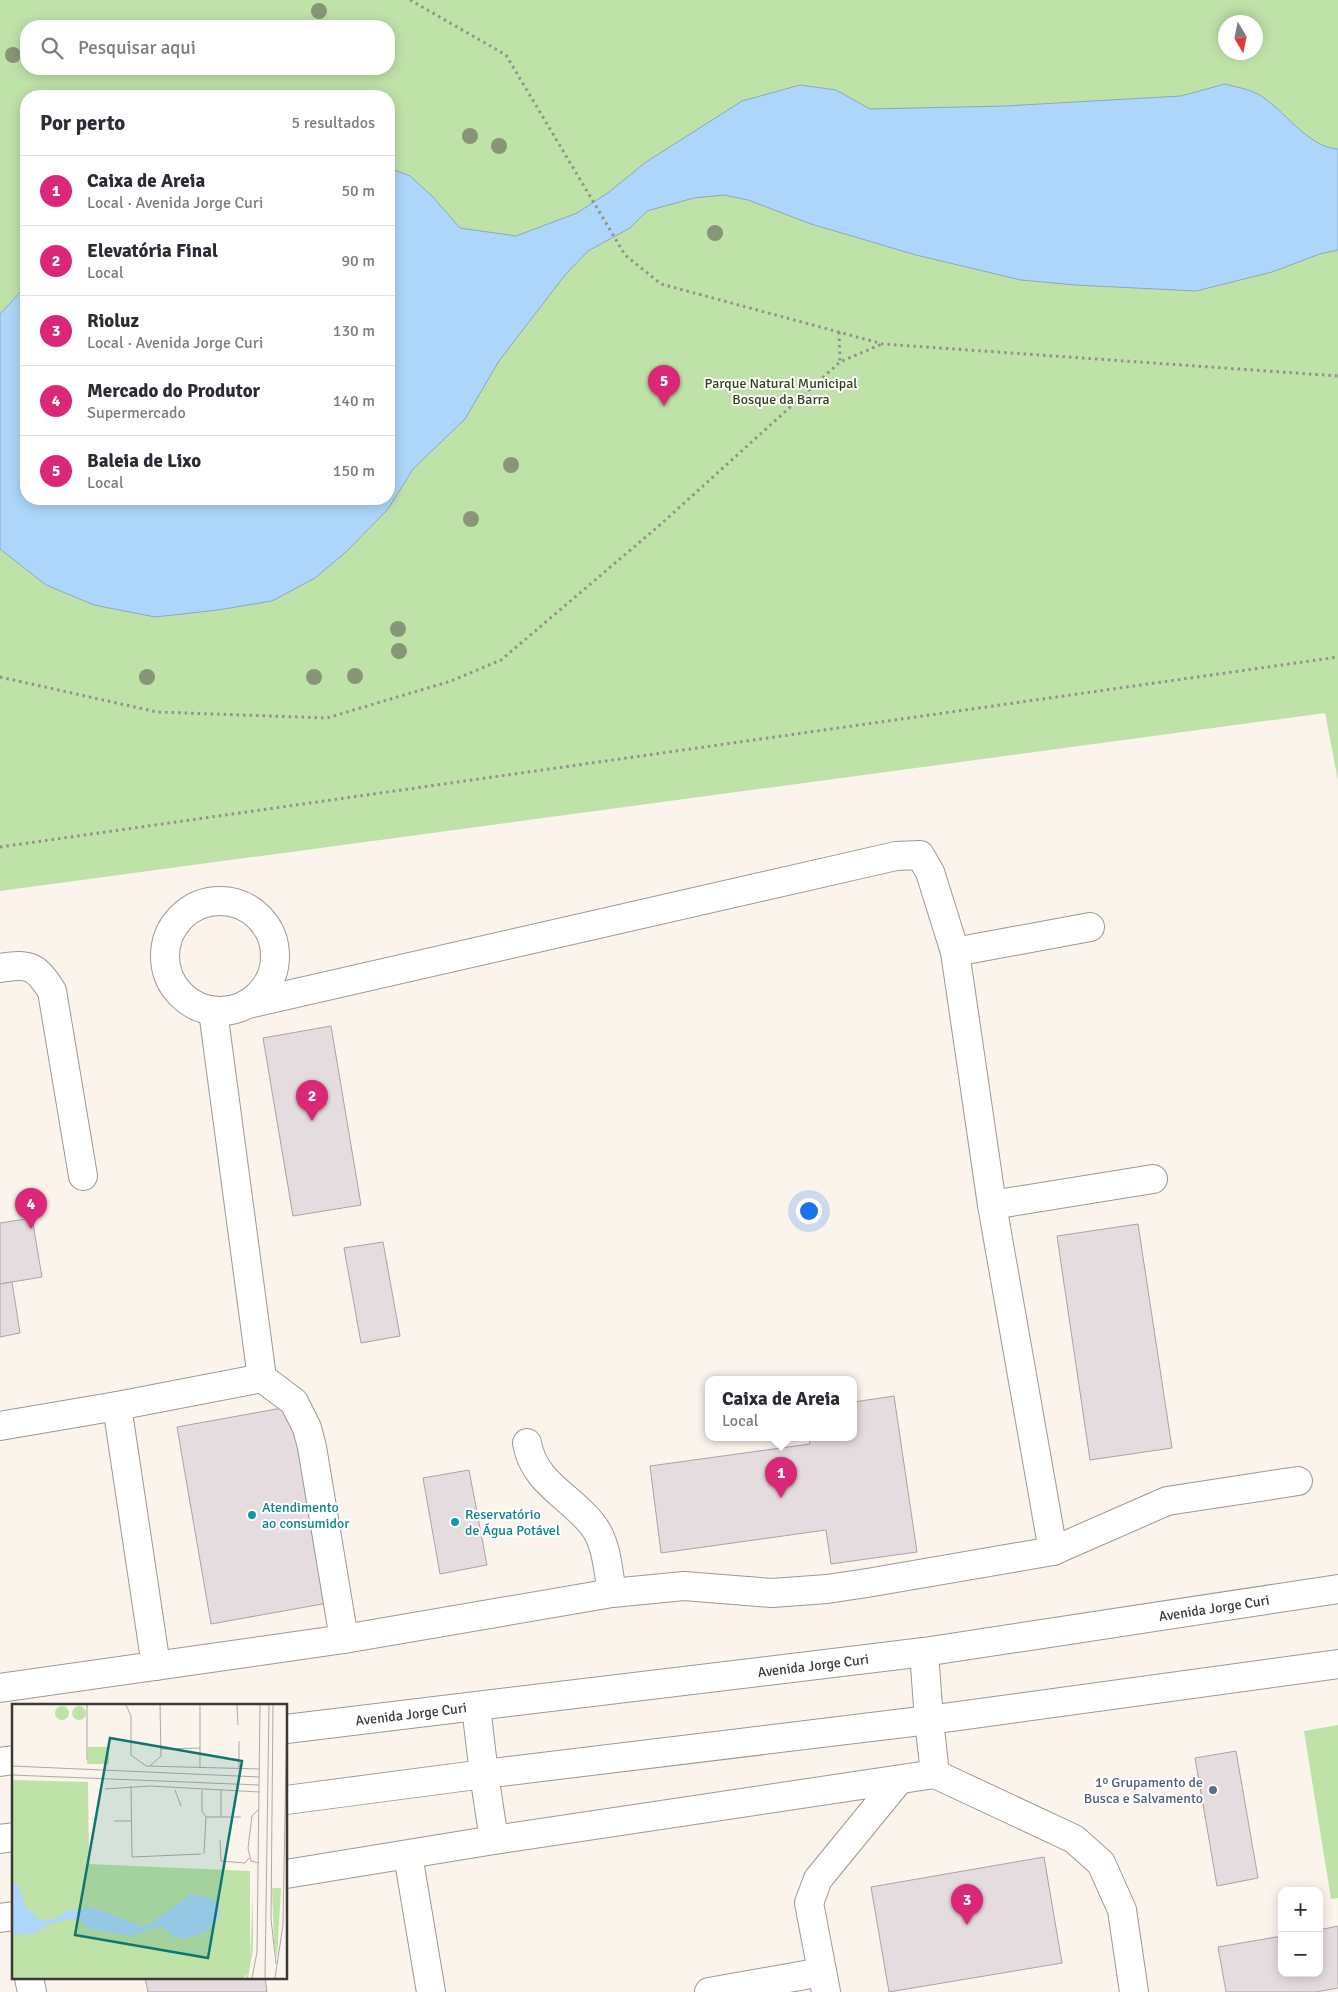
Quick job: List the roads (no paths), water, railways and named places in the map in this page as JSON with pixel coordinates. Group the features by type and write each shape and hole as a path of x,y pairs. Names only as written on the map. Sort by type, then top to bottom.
{"street":[{"path":"248,1004 262,992 272,977 276,959 273,941 266,925 253,912 237,904 218,901 201,905 185,914 174,928 166,944 165,962 171,980 181,995 196,1005 213,1010 231,1010 248,1004 896,856 920,855 930,872 955,952 992,1205 1053,1551"},
{"path":"955,952 1090,927"},
{"path":"0,968 20,964 40,972 52,991 83,1176"},
{"path":"213,1010 262,1378 294,1402 307,1428 312,1447 344,1639"},
{"path":"992,1205 1153,1179"},
{"path":"0,1426 262,1378"},
{"path":"116,1406 156,1666"},
{"path":"527,1442 529,1457 541,1476 593,1524 603,1544 612,1593"},
{"path":"0,1688 344,1639 612,1593 684,1586 772,1593 827,1589 1053,1551 1167,1501 1298,1481"},
{"name":"Avenida Jorge Curi","path":"288,1729 924,1652 1338,1589"},
{"path":"924,1652 935,1774"},
{"path":"288,1800 929,1720 1338,1664"},
{"path":"476,1706 494,1840"},
{"path":"288,1874 494,1840 935,1774 1074,1839 1101,1863 1122,1910 1134,1992"},
{"path":"708,1992 824,1982 809,1903 818,1879 899,1780"},
{"path":"408,1855 431,1992"}],"water":[{"path":"1225,84 1246,89 1267,100 1316,142 1338,149 1338,250 1320,254 1272,272 1196,291 1075,285 1021,280 916,255 811,224 748,200 724,195 694,198 647,211 630,228 588,251 565,275 499,361 465,419 413,469 395,498 395,170 410,176 433,197 460,228 516,236 577,213 609,192 646,162 742,101 800,85 836,90 870,109 1005,106 1181,96"},
{"path":"20,292 20,505 390,505 346,552 315,578 272,601 218,610 155,617 94,605 46,585 0,549 0,314"}],"place":[{"name":"Baleia de Lixo","path":"664,406"},
{"name":"Elevatória Final","path":"312,1121"},
{"name":"Mercado do Produtor","path":"31,1229"},
{"name":"Caixa de Areia","path":"781,1498"},
{"name":"Atendimento ao consumidor","path":"252,1515"},
{"name":"Reservatório de Água Potável","path":"455,1522"},
{"name":"1º Grupamento de Busca e Salvamento","path":"1213,1790"},
{"name":"Rioluz","path":"967,1925"}],"park label":[{"name":"Parque Natural Municipal Bosque da Barra","path":"781,392"}]}
